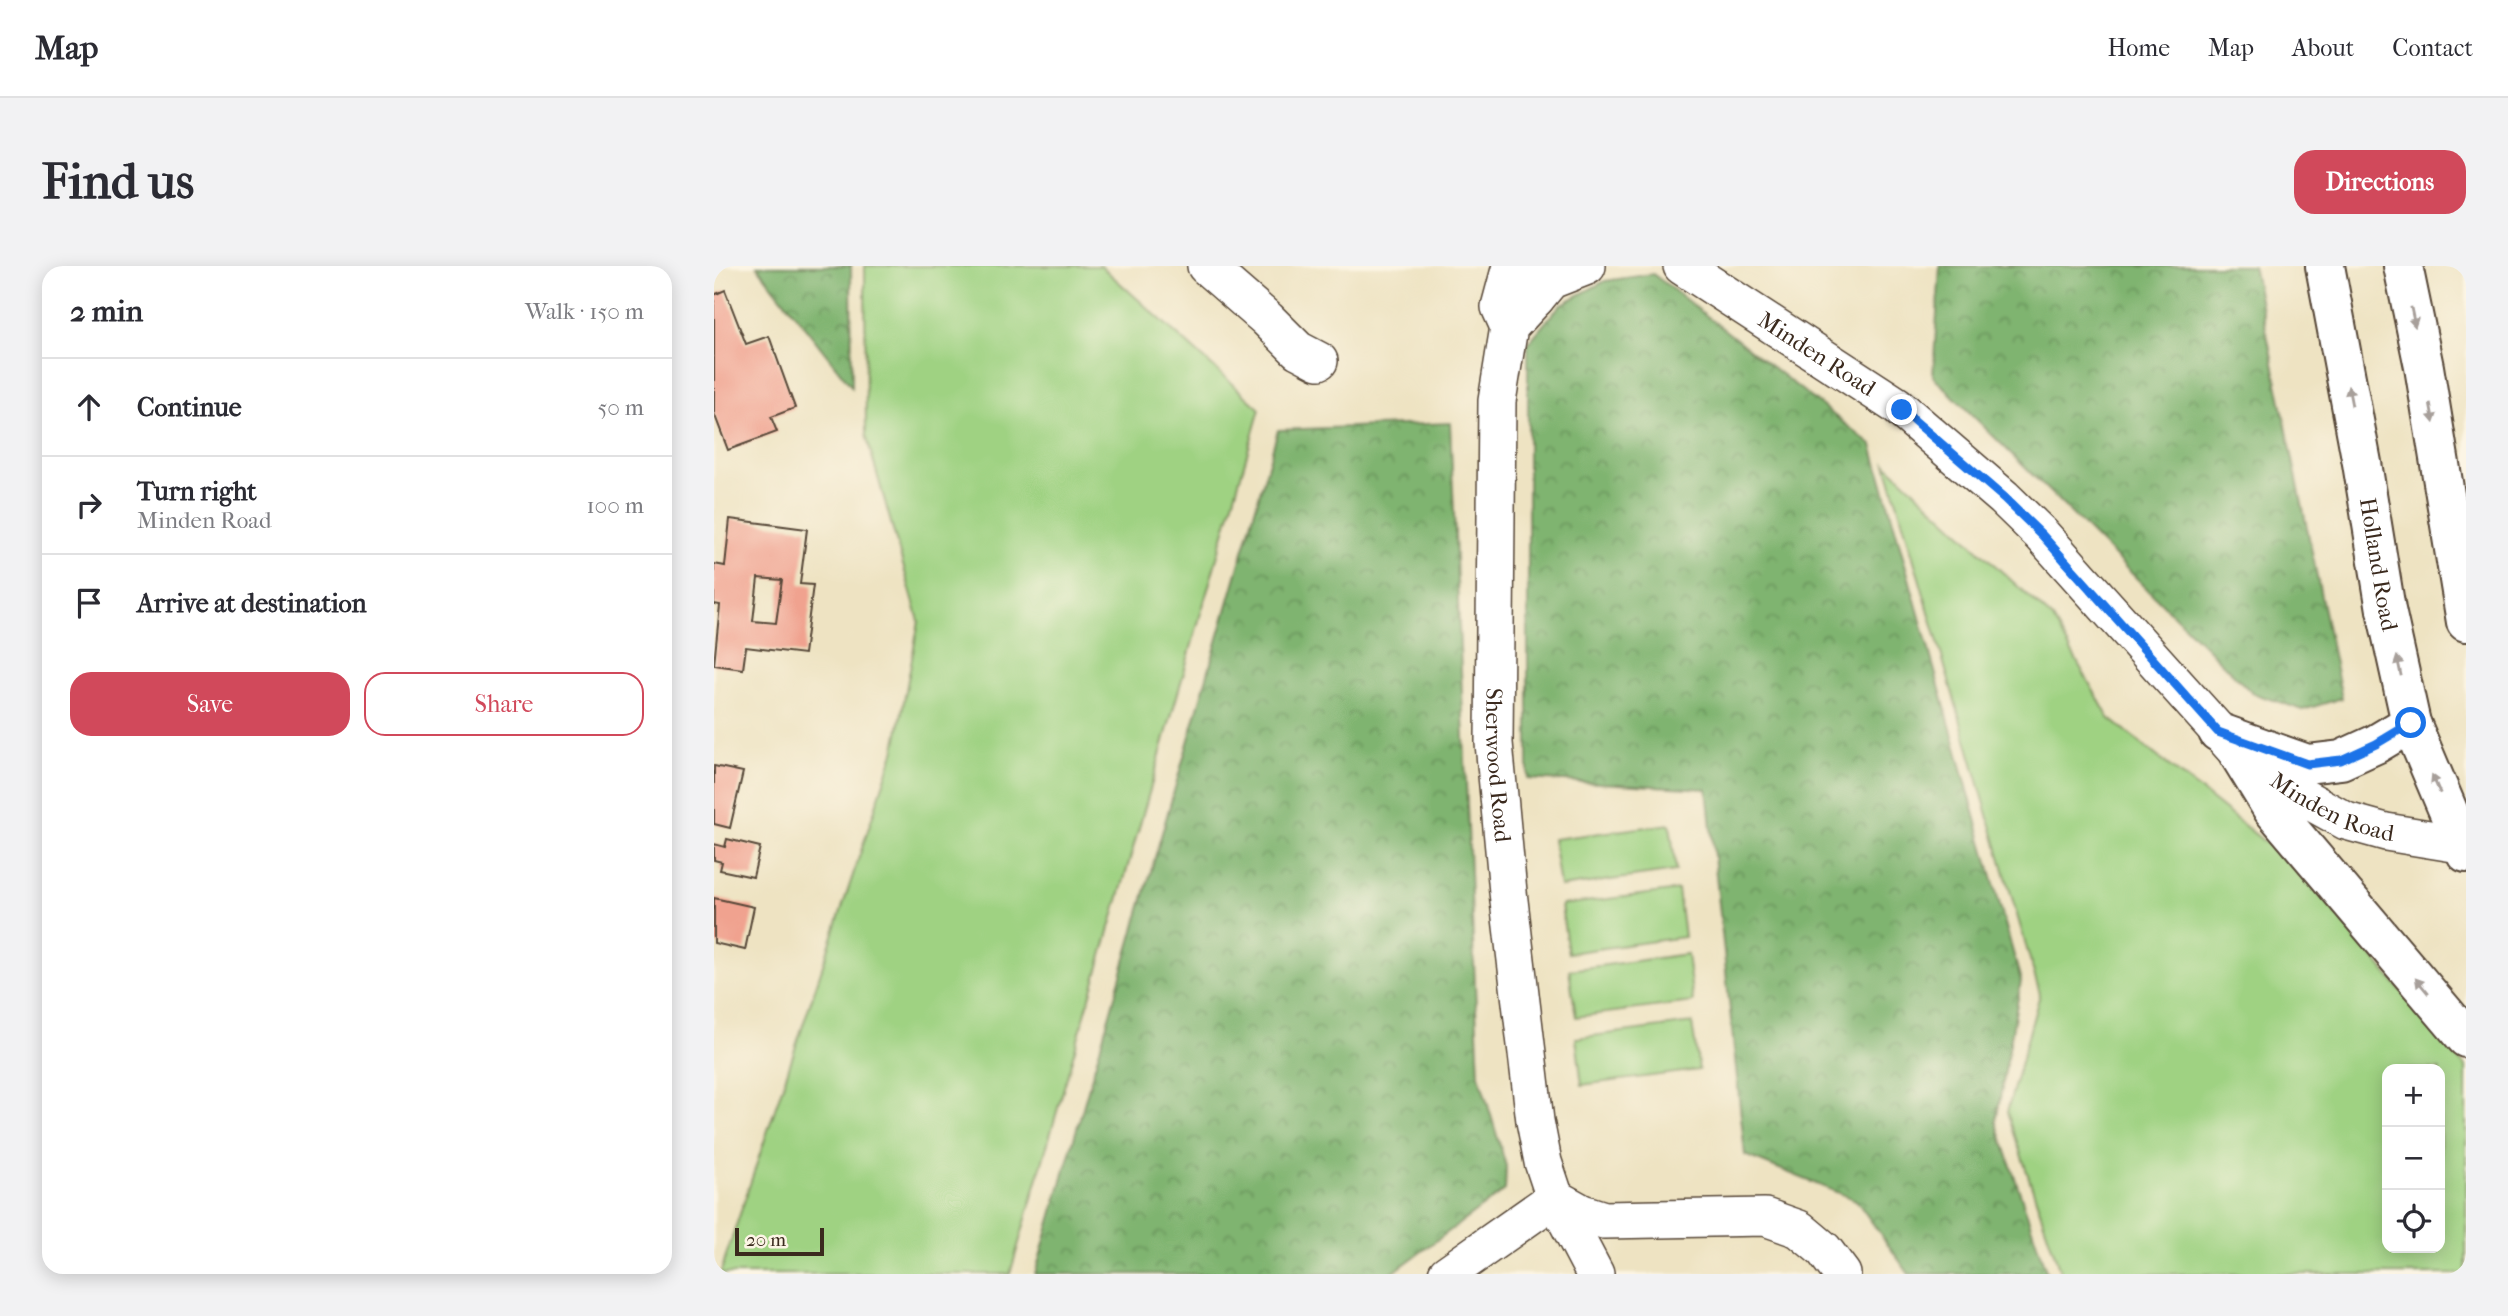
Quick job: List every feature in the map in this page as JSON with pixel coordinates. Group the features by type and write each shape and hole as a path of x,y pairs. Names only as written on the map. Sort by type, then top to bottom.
{"main road":[{"name":"Holland Road","path":"2325,266 2386,610 2411,723 2464,848"},
{"path":"2403,266 2424,367 2466,622"},
{"path":"2228,743 2307,764 2341,760 2376,744 2411,723"},
{"path":"2228,743 2273,810 2466,1038"}],"street":[{"path":"1206,266 1298,350 1319,361"},
{"name":"Sherwood Road","path":"1511,266 1500,307 1509,327 1497,401 1494,743 1535,1121 1543,1162 1555,1198 1595,1274"},
{"path":"1509,327 1542,282 1587,266"},
{"name":"Minden Road","path":"1682,266 1895,405 2004,498 2042,535 2228,743 2297,794 2346,821 2464,848"},
{"path":"1447,1274 1555,1198 1582,1213 1605,1220 1765,1217 1799,1229 1824,1250 1842,1274"}],"green space":[{"path":"757,266 851,266 852,387"},
{"path":"865,266 1101,266 1260,409 1010,1274 720,1274 895,749 919,621 866,435"},
{"path":"1940,266 2253,266 2342,698 2303,710 2252,693 1933,376"},
{"path":"1653,274 1872,445 2021,981 1996,1121 2047,1274 1909,1274 1856,1200 1745,1155 1707,789 1528,779 1528,343 1560,305 1605,281"},
{"path":"1450,423 1479,1075 1506,1166 1505,1190 1391,1274 1035,1274 1278,430"},
{"path":"1886,464 2053,619 2109,718 2300,870 2466,1068 2466,1274 2061,1274 2007,1112 2040,994"},
{"path":"1670,824 1676,871 1560,887 1553,839"},
{"path":"1678,890 1684,937 1568,953 1561,905"},
{"path":"1687,954 1693,1002 1576,1017 1569,970"},
{"path":"1692,1023 1699,1070 1582,1085 1576,1038"}],"building":[{"path":"725,290 746,344 769,336 795,408 771,417 777,432 728,450 714,413 714,295"},
{"path":"730,519 807,529 800,584 813,585 804,654 746,647 743,669 714,665 720,605 714,604 714,564 725,566","holes":["758,578 782,580 776,623 753,621"]},
{"path":"714,766 743,772 730,828 714,824"},
{"path":"727,839 760,847 753,877 720,870 722,862 714,860 714,844 725,847"},
{"path":"714,898 754,907 745,950 714,943"}],"route":[{"path":"1902,410 2004,498 2042,535 2218,732 2307,764 2341,760 2376,744 2411,723"}]}
